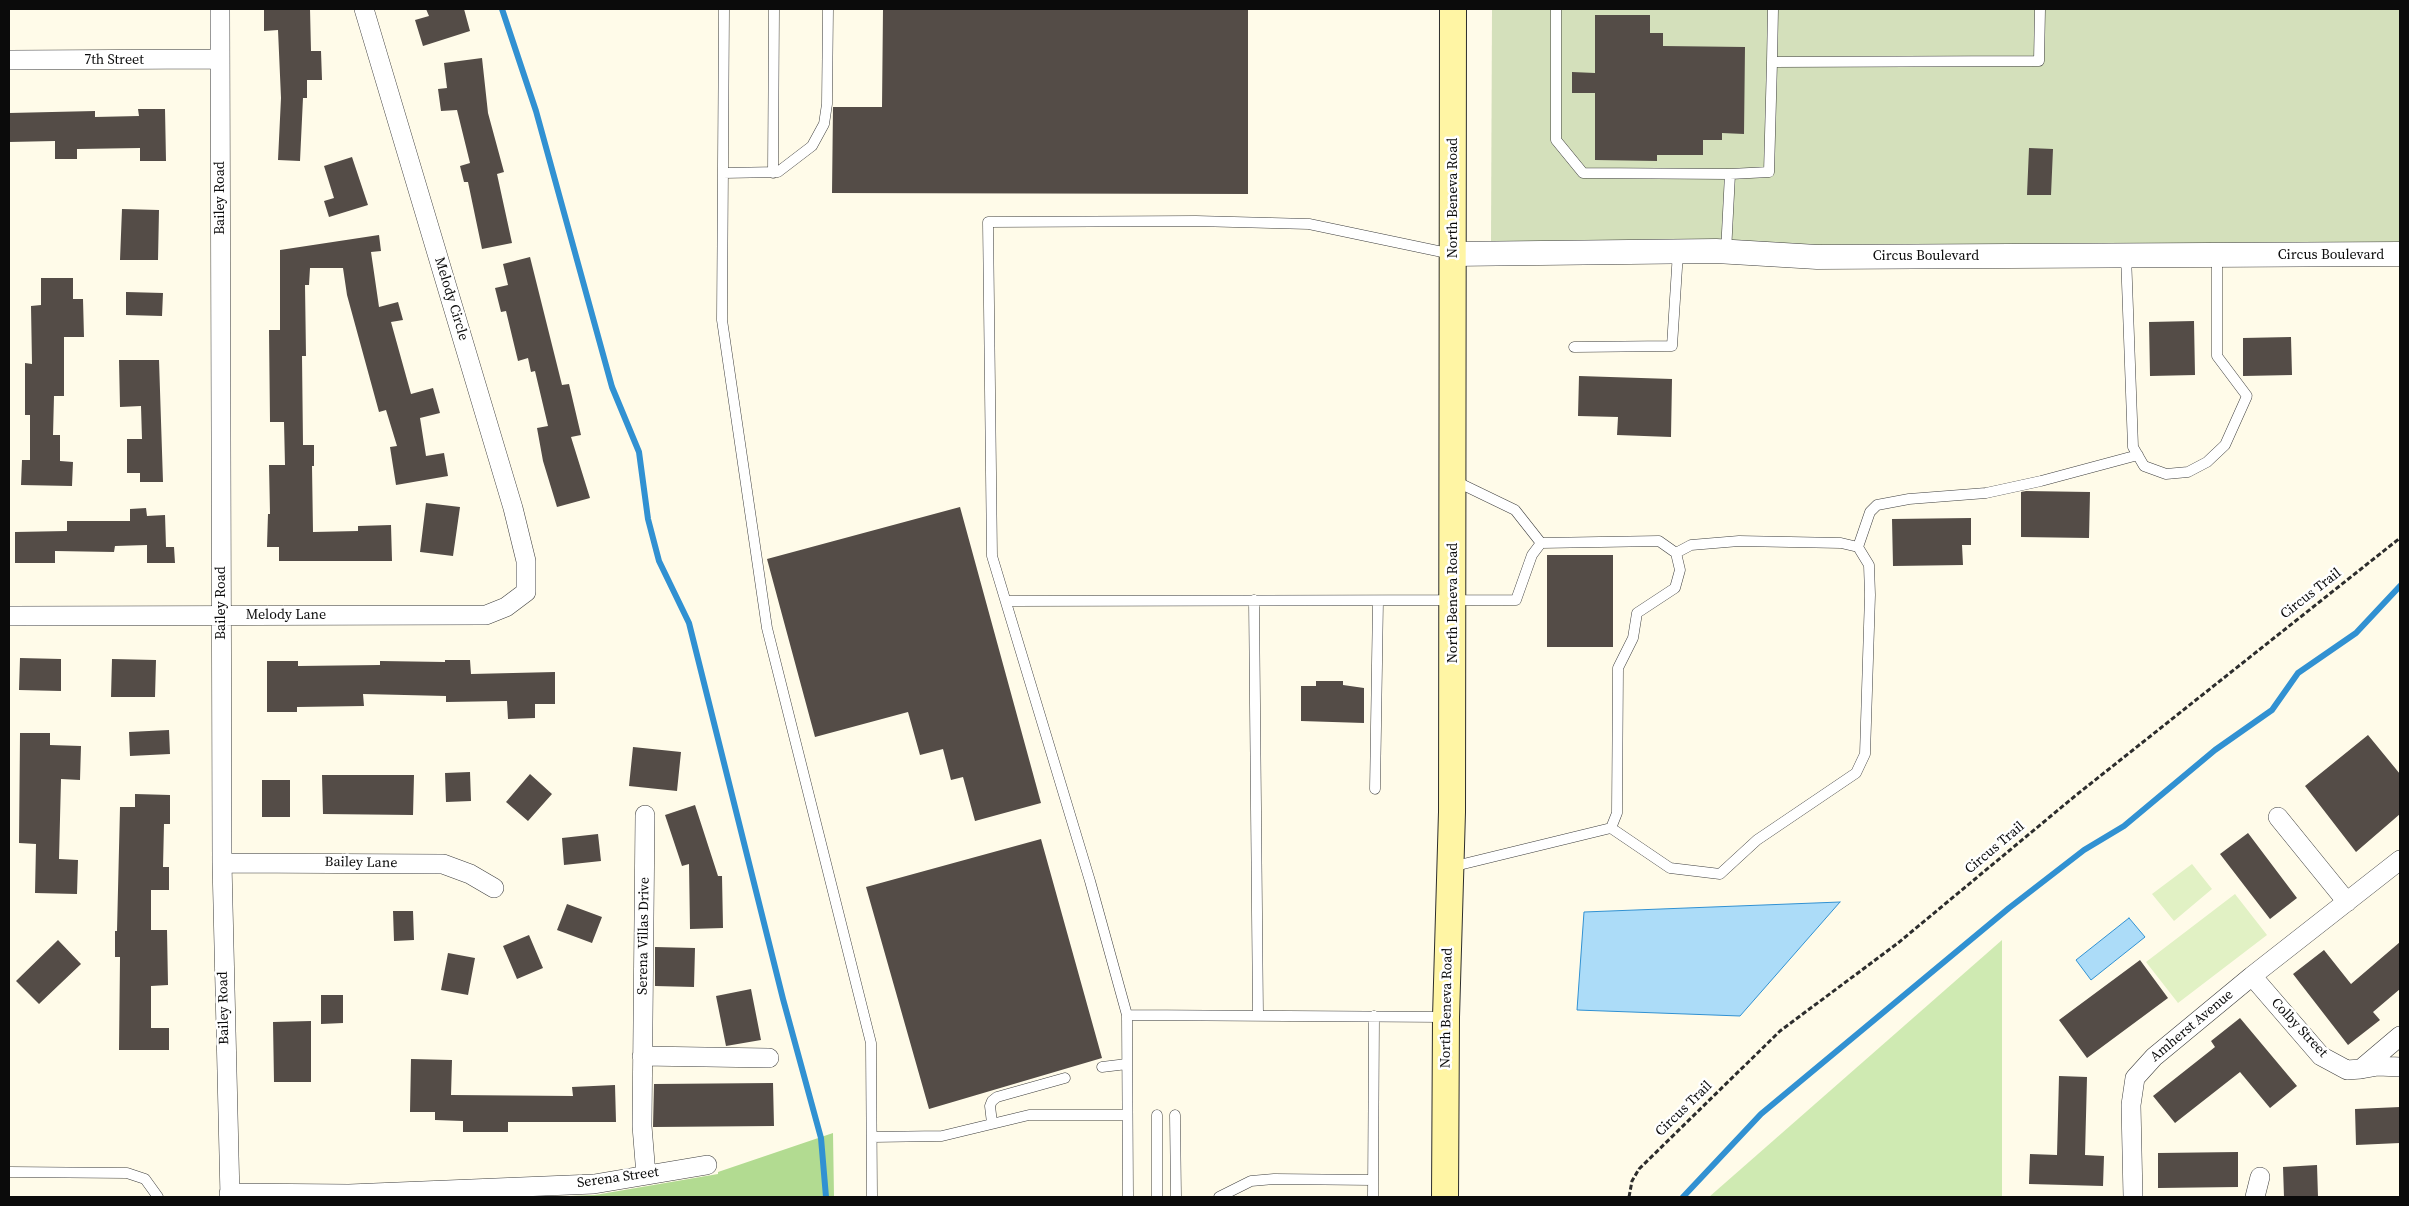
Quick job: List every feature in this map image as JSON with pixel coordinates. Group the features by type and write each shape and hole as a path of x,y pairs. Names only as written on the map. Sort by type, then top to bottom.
{"main road":[{"name":"North Beneva Road","path":"1445,1197 1446,1017 1454,601 1453,9"}],"street":[{"name":"Bailey Road","path":"220,9 222,863 230,1195"},
{"name":"Melody Circle","path":"364,9 513,508 526,561 526,592"},
{"name":"7th Street","path":"9,60 219,59"},
{"name":"Circus Boulevard","path":"1453,254 1726,252 1817,257 2400,254"},
{"name":"Melody Lane","path":"9,616 221,614 486,615 506,607 526,592"},
{"name":"Serena Villas Drive","path":"645,815 642,1126 646,1175"},
{"path":"2278,816 2347,902"},
{"name":"Amherst Avenue","path":"2133,1197 2131,1106 2135,1078 2154,1057 2252,976 2400,860"},
{"name":"Bailey Lane","path":"222,863 443,864 470,874 494,888"},
{"name":"Colby Street","path":"2252,976 2321,1056 2347,1070 2361,1070"},
{"path":"2361,1070 2400,1036"},
{"path":"642,1056 769,1058"},
{"path":"2361,1070 2378,1066 2400,1067"},
{"name":"Serena Street","path":"230,1195 349,1194 594,1184 707,1165"},
{"path":"2255,1197 2260,1177"}],"lane":[{"path":"724,9 722,320 766,628 871,1043 872,1197"},
{"path":"773,172 774,9"},
{"path":"722,173 778,172 812,146 824,124 827,104 828,9"},
{"path":"1556,9 1556,140 1583,173 1730,174 1770,172 1773,9"},
{"path":"1772,62 2039,61 2040,9"},
{"path":"1726,252 1730,174"},
{"path":"1128,1197 1127,1015 1008,601 992,556 988,222 1196,221 1309,224 1453,254"},
{"path":"1574,347 1672,346 1678,252"},
{"path":"2126,256 2133,447 2144,466 2166,474 2188,472 2207,462 2225,445 2247,396 2217,356 2217,255"},
{"path":"1858,547 1870,512 1877,505 1909,499 1986,493 2041,481 2138,455"},
{"path":"1453,480 1515,510 1541,543"},
{"path":"1541,543 1660,541 1676,553 1680,570 1675,588 1637,613 1633,638 1618,668 1617,812 1611,828"},
{"path":"1450,867 1611,828 1670,868 1720,874 1757,840 1856,773 1865,754 1870,595 1869,565 1858,547 1842,543 1739,541 1691,545 1676,553"},
{"path":"1008,601 1516,600 1532,555 1541,543"},
{"path":"1254,600 1258,1015"},
{"path":"1375,789 1378,600"},
{"path":"1127,1015 1446,1017"},
{"path":"1373,1197 1374,1016"},
{"path":"1102,1067 1127,1064"},
{"path":"992,1123 990,1106 997,1097 1065,1078"},
{"path":"872,1136 942,1136 1029,1115 1128,1115"},
{"path":"1157,1115 1157,1197"},
{"path":"1175,1115 1176,1197"},
{"path":"9,1172 127,1173 145,1179 158,1197"},
{"path":"1219,1197 1251,1181 1274,1179 1373,1180"}],"path":[{"name":"Circus Trail","path":"1629,1197 1632,1181 1638,1169 1780,1031 1898,943 2075,796 2400,538"}],"green space":[{"path":"1492,9 2400,9 2400,242 1817,245 1491,242"},
{"path":"2192,864 2212,889 2174,921 2152,894"},
{"path":"2235,894 2267,935 2178,1003 2146,962"},
{"path":"2002,940 2002,1197 1709,1197"},
{"path":"833,1133 834,1197 548,1197 595,1195 718,1174 718,1172"}],"water":[{"path":"1840,902 1740,1016 1577,1010 1584,912"},
{"path":"2129,918 2145,937 2091,980 2076,960"}],"building":[{"path":"264,9 310,9 311,51 321,51 322,80 307,80 307,98 303,98 300,161 278,160 281,98 278,30 264,31"},
{"path":"426,9 464,9 470,31 423,46 415,20 429,16"},
{"path":"883,9 1248,9 1248,194 832,193 833,107 882,107"},
{"path":"1595,15 1650,15 1650,33 1663,33 1663,46 1745,47 1744,134 1722,133 1722,140 1703,140 1703,155 1657,155 1657,161 1595,160 1595,93 1572,93 1572,72 1595,73"},
{"path":"482,58 488,113 504,172 497,174 512,243 482,249 468,182 464,182 460,166 470,163 457,110 441,111 438,89 447,88 444,63"},
{"path":"138,109 165,109 166,161 140,161 140,148 77,149 77,159 55,159 55,141 9,142 9,113 95,111 95,117 139,116"},
{"path":"2029,148 2053,149 2051,195 2027,195"},
{"path":"352,157 368,205 329,217 324,201 334,198 324,166"},
{"path":"122,209 159,210 158,260 120,260"},
{"path":"379,235 381,251 371,252 379,307 398,302 403,320 391,322 411,394 433,388 440,413 420,418 426,456 444,453 448,476 396,485 390,447 397,446 386,410 379,412 347,295 343,268 310,268 309,285 305,285 306,356 302,356 303,445 314,445 314,466 312,466 313,532 358,531 358,526 391,525 392,561 279,561 279,547 267,547 268,514 270,514 269,465 285,465 284,422 270,422 269,330 280,330 280,250"},
{"path":"530,257 562,385 569,384 581,435 571,437 590,498 557,507 543,461 537,428 548,426 535,371 531,372 528,358 518,361 506,311 501,312 495,288 508,285 503,264"},
{"path":"41,278 73,278 73,299 83,299 84,337 64,337 64,396 54,396 53,435 60,435 60,461 73,462 72,486 21,485 22,460 30,460 30,415 25,415 25,363 32,364 31,306 41,305"},
{"path":"126,292 163,293 162,316 126,315"},
{"path":"2194,321 2195,375 2150,376 2149,322"},
{"path":"2291,337 2292,375 2243,376 2243,338"},
{"path":"119,360 159,360 163,482 140,482 140,473 127,473 127,439 142,439 141,406 120,407"},
{"path":"1579,376 1672,379 1671,437 1617,435 1618,417 1578,416"},
{"path":"2021,492 2090,492 2089,538 2021,537"},
{"path":"426,503 460,507 453,556 420,552"},
{"path":"960,507 1041,803 975,821 963,777 951,780 943,749 920,755 908,712 815,737 767,559"},
{"path":"146,508 147,516 165,515 166,547 174,547 175,563 147,563 147,545 115,546 114,552 55,551 55,563 15,563 15,532 67,531 67,521 130,521 130,509"},
{"path":"1971,518 1971,545 1962,545 1963,565 1893,566 1892,519"},
{"path":"1547,555 1613,555 1613,647 1547,647"},
{"path":"20,658 61,659 61,691 19,690"},
{"path":"112,659 156,660 155,697 111,697"},
{"path":"445,660 470,660 471,674 555,672 555,704 535,704 535,718 508,719 507,701 446,702 446,696 363,694 364,706 297,707 297,712 267,712 267,661 298,661 298,666 380,665 380,661 445,662"},
{"path":"1316,681 1343,681 1343,685 1364,688 1364,723 1301,721 1301,686 1316,686"},
{"path":"169,730 170,754 130,756 129,732"},
{"path":"20,733 50,733 50,745 81,746 80,780 61,779 59,859 78,860 77,894 35,893 36,844 19,843"},
{"path":"2368,735 2400,774 2400,814 2356,852 2305,786"},
{"path":"633,747 681,752 677,791 629,786"},
{"path":"470,772 471,801 446,802 445,773"},
{"path":"530,774 552,794 528,821 506,802"},
{"path":"322,775 414,775 413,815 323,814"},
{"path":"262,780 290,780 290,817 262,817"},
{"path":"135,794 170,795 170,824 164,824 163,867 169,867 169,890 151,890 151,930 167,930 168,985 151,986 151,1028 169,1028 169,1050 119,1050 120,957 115,957 115,931 117,931 120,807 135,807"},
{"path":"695,805 718,876 722,876 723,928 690,929 689,864 682,866 665,815"},
{"path":"2248,833 2297,898 2270,919 2220,854"},
{"path":"598,834 601,861 564,865 562,838"},
{"path":"1041,839 1102,1058 929,1109 866,887"},
{"path":"567,904 602,917 592,943 557,930"},
{"path":"393,911 413,911 414,940 394,941"},
{"path":"529,935 543,968 517,979 503,946"},
{"path":"58,940 81,964 39,1004 16,981"},
{"path":"2400,942 2400,989 2373,1012 2380,1020 2348,1045 2293,974 2324,950 2351,984"},
{"path":"655,947 695,948 694,987 655,986"},
{"path":"448,953 475,958 468,995 441,990"},
{"path":"2140,960 2168,998 2087,1058 2059,1020"},
{"path":"751,989 761,1040 726,1046 716,996"},
{"path":"321,995 343,995 343,1023 321,1024"},
{"path":"2240,1018 2297,1086 2270,1108 2240,1072 2175,1123 2153,1096 2215,1047 2211,1041"},
{"path":"311,1021 311,1082 274,1082 273,1022"},
{"path":"411,1059 452,1060 451,1095 573,1096 572,1087 615,1085 616,1122 508,1122 508,1132 463,1132 463,1121 435,1120 435,1112 410,1112"},
{"path":"2059,1076 2087,1077 2085,1155 2104,1156 2103,1186 2029,1184 2030,1154 2057,1155"},
{"path":"773,1083 774,1126 653,1127 654,1084"},
{"path":"2400,1107 2400,1143 2356,1145 2355,1109"},
{"path":"2238,1152 2238,1187 2158,1188 2158,1153"},
{"path":"2317,1165 2318,1197 2284,1197 2283,1167"}],"waterway":[{"path":"502,9 536,111 612,387 639,452 648,519 659,561 689,623 783,999 821,1138 826,1197"},
{"path":"1683,1197 1761,1114 2009,908 2084,850 2124,826 2215,750 2272,710 2298,673 2356,633 2400,586"}]}
